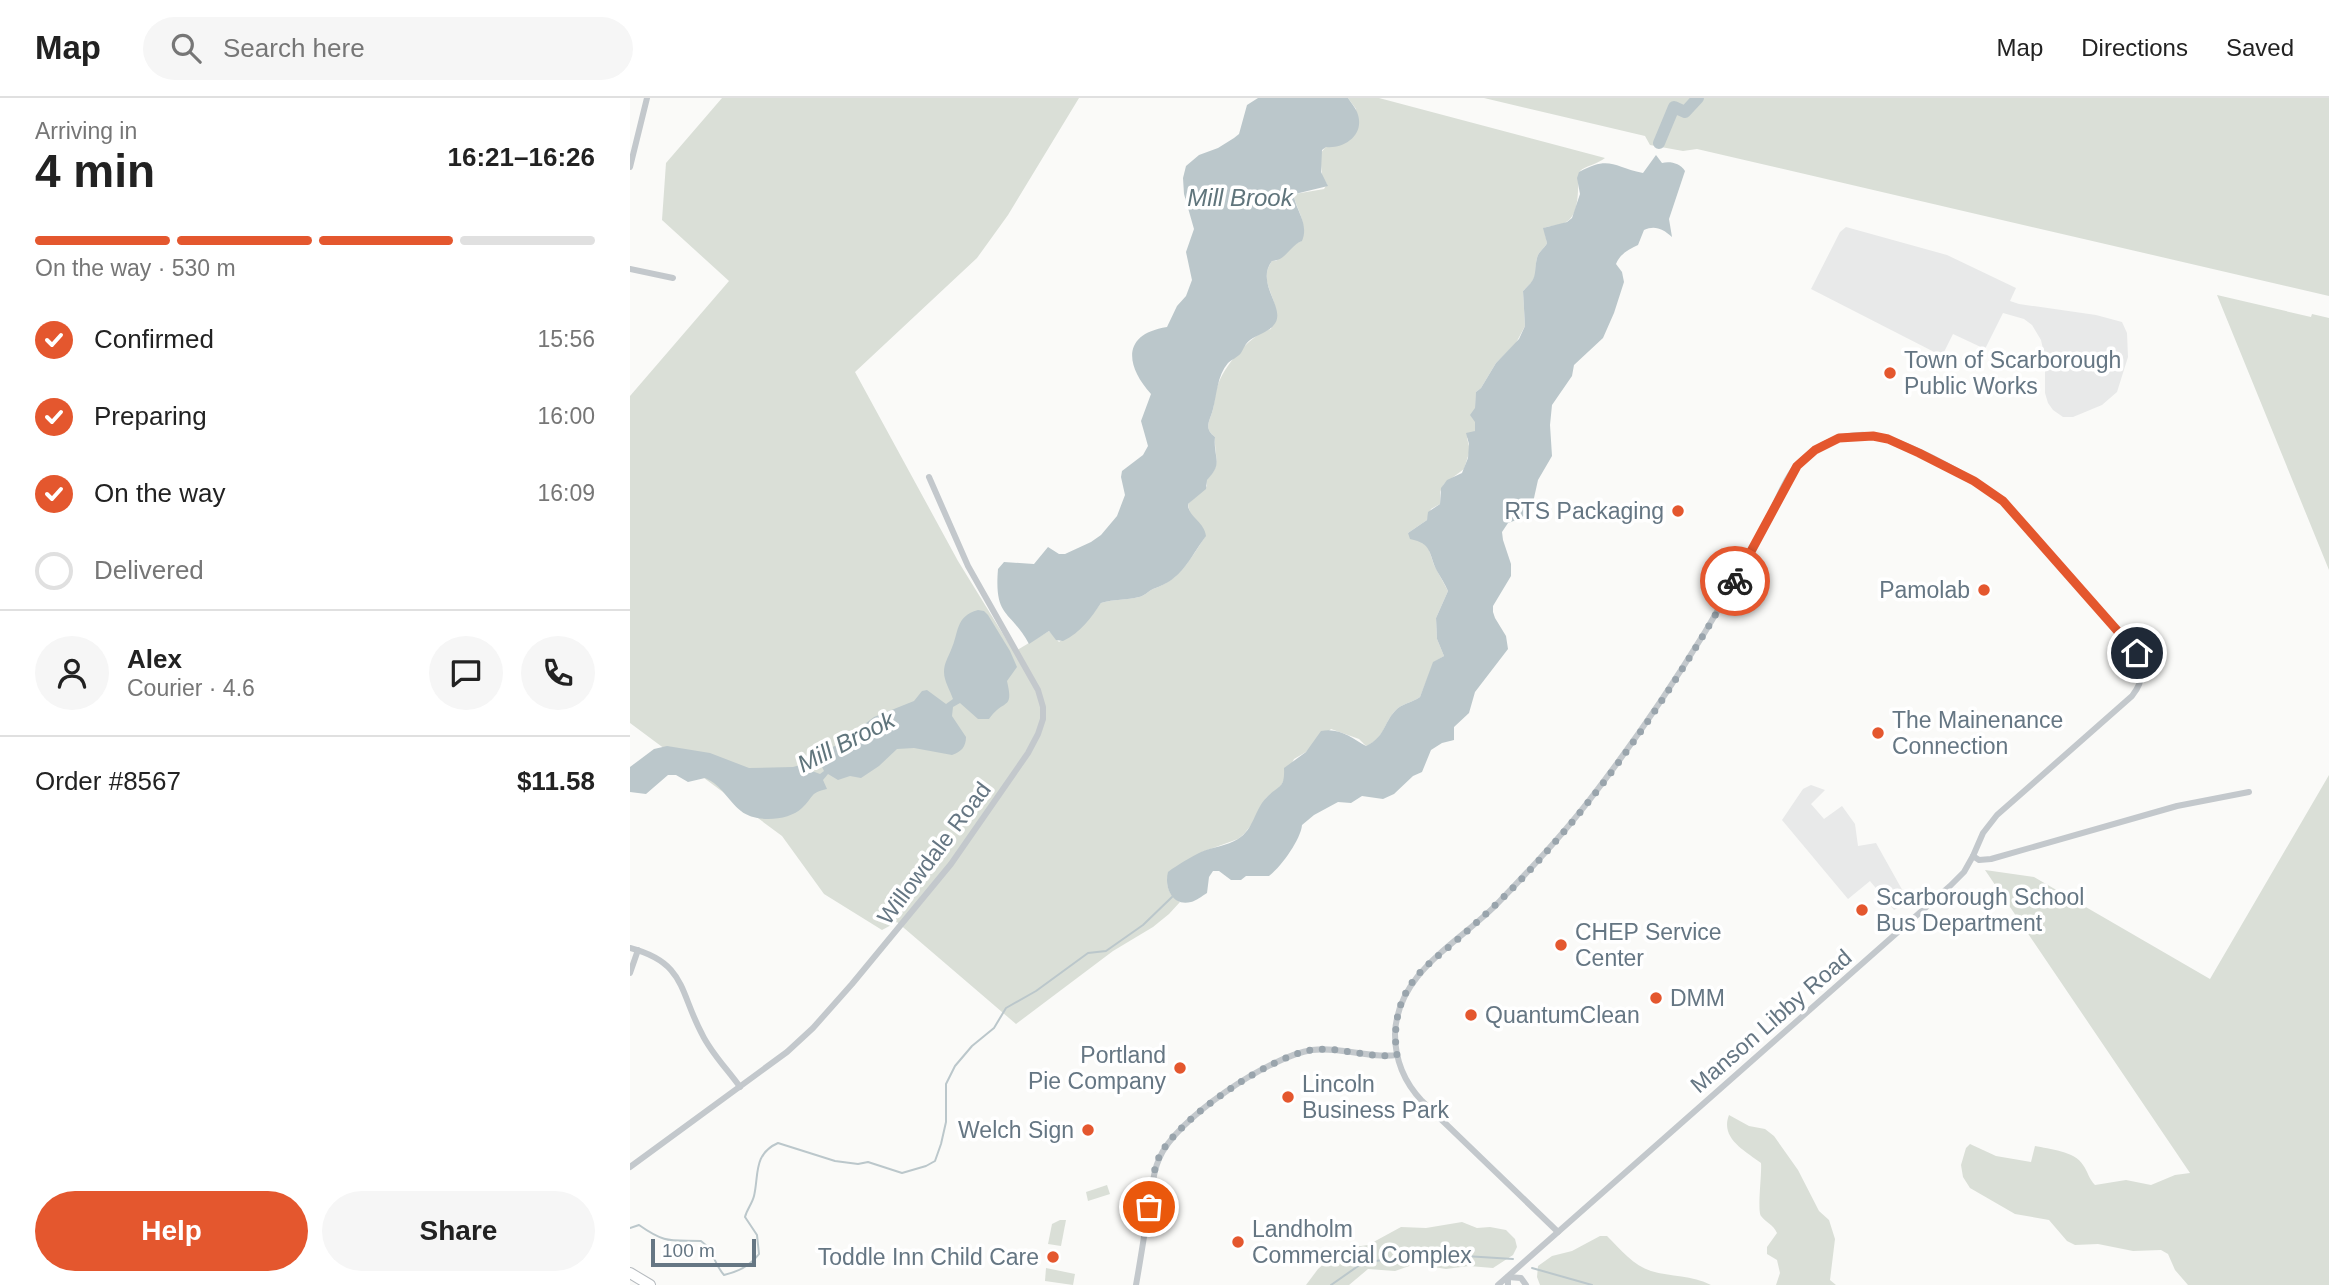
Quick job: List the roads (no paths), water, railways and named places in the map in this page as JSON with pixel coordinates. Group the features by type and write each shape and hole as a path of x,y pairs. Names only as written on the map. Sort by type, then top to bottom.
{"main road":[{"path":"630,1273 650,1285"}],"street":[{"path":"630,167 633,139 647,98"},
{"path":"630,269 673,278"},
{"name":"Manson Libby Road","path":"1397,1055 1396,1021 1401,1002 1412,982 1513,888 1591,798 1700,641 1734,584 1797,466 1815,450 1839,438 1867,435 1888,439 1954,470 1996,496 2012,510 2129,643 2141,662 2142,679 2132,695 1997,814 1958,878 1498,1285"},
{"name":"Willowdale Road","path":"630,1167 740,1087 813,1028 900,928 951,864 999,798 1028,753 1040,728 1043,707 1038,690 968,566 929,477"},
{"path":"1973,856 1983,860 1991,859 2177,806 2249,792"},
{"path":"630,973 634,949 661,961 674,974 703,1037 740,1087"},
{"path":"1136,1285 1157,1163 1170,1141 1192,1119 1243,1081 1308,1051 1328,1049 1397,1055 1405,1079 1416,1094 1558,1232"},
{"path":"1508,1285 1508,1277 1521,1278 1526,1285"}],"water":[{"name":"Mill Brook","path":"1258,98 1348,98 1357,112 1359,127 1347,143 1322,150 1321,172 1328,186 1295,194 1304,229 1302,241 1281,258 1272,261 1268,270 1267,279 1277,320 1271,328 1248,342 1239,355 1228,363 1222,374 1208,424 1209,431 1215,437 1215,469 1207,480 1206,489 1188,504 1206,536 1184,568 1163,585 1141,596 1101,603 1080,629 1063,641 1056,640 1049,631 1029,644 1001,605 997,585 998,569 1004,562 1034,564 1048,547 1059,554 1065,554 1101,535 1117,516 1125,495 1122,471 1143,455 1148,446 1141,421 1151,394 1136,372 1132,352 1142,336 1167,327 1177,306 1186,296 1192,280 1186,252 1194,229 1184,194 1183,178 1186,166 1199,155 1218,148 1239,134 1247,105"},
{"path":"1656,155 1662,163 1675,163 1685,171 1669,219 1672,237 1659,229 1644,230 1638,245 1620,257 1616,264 1622,272 1624,282 1603,338 1574,365 1572,376 1552,405 1552,456 1538,480 1532,507 1522,518 1508,523 1502,532 1511,564 1511,576 1493,606 1493,612 1506,636 1508,649 1475,692 1469,713 1454,727 1454,740 1431,750 1422,772 1413,776 1394,794 1383,799 1362,796 1351,803 1338,802 1314,815 1302,825 1290,852 1269,876 1246,876 1241,880 1231,880 1219,871 1213,871 1209,877 1207,893 1191,902 1184,903 1174,899 1167,884 1168,872 1201,852 1229,843 1243,835 1262,803 1282,784 1284,768 1306,752 1321,731 1339,732 1366,746 1377,739 1398,708 1420,697 1433,662 1444,656 1437,639 1436,618 1448,591 1429,550 1423,544 1410,539 1408,533 1427,520 1428,512 1440,504 1441,488 1447,480 1462,473 1468,458 1469,444 1466,433 1475,431 1475,422 1470,415 1475,408 1476,392 1496,363 1519,339 1525,326 1523,291 1533,279 1538,256 1547,243 1543,228 1567,222 1572,218 1580,194 1577,178 1579,172 1605,163 1643,173"},
{"name":"Mill Brook","path":"978,610 988,615 1017,667 1007,681 1008,701 989,719 978,719 960,703 953,707 952,716 966,737 964,746 958,752 952,755 914,748 897,749 861,778 850,776 838,780 828,774 823,780 827,789 814,794 796,812 781,818 763,819 747,815 705,778 688,782 676,775 668,775 646,794 630,792 630,767 654,749 667,746 710,753 749,768 793,767 807,763 812,771 820,774 824,771 816,754 837,745 874,717 914,701 922,691 927,690 946,704 953,699 944,675 945,663 961,621"}],"waterway":[{"path":"1659,143 1674,107 1685,112 1698,98"},
{"path":"630,1228 639,1225 668,1240 701,1241 724,1275 743,1268 759,1254 757,1235 745,1217 754,1196 761,1159 764,1153 778,1143 835,1161 858,1164 868,1162 902,1173 935,1161 946,1122 946,1084 955,1066 972,1046 994,1028 1006,1008 1036,991 1088,953 1106,951 1143,925 1172,897"},
{"path":"1331,1285 1361,1264 1417,1253 1513,1259"},
{"path":"1532,1268 1592,1285"}],"place":[{"name":"Town of Scarborough Public Works","path":"1890,373"},
{"name":"RTS Packaging","path":"1678,511"},
{"name":"Pamolab","path":"1984,590"},
{"name":"The Mainenance Connection","path":"1878,733"},
{"name":"Scarborough School Bus Department","path":"1862,910"},
{"name":"CHEP Service Center","path":"1561,945"},
{"name":"DMM","path":"1656,998"},
{"name":"QuantumClean","path":"1471,1015"},
{"name":"Portland Pie Company","path":"1180,1068"},
{"name":"Lincoln Business Park","path":"1288,1097"},
{"name":"Welch Sign","path":"1088,1130"},
{"name":"Landholm Commercial Complex","path":"1238,1242"},
{"name":"Toddle Inn Child Care","path":"1053,1257"}]}
